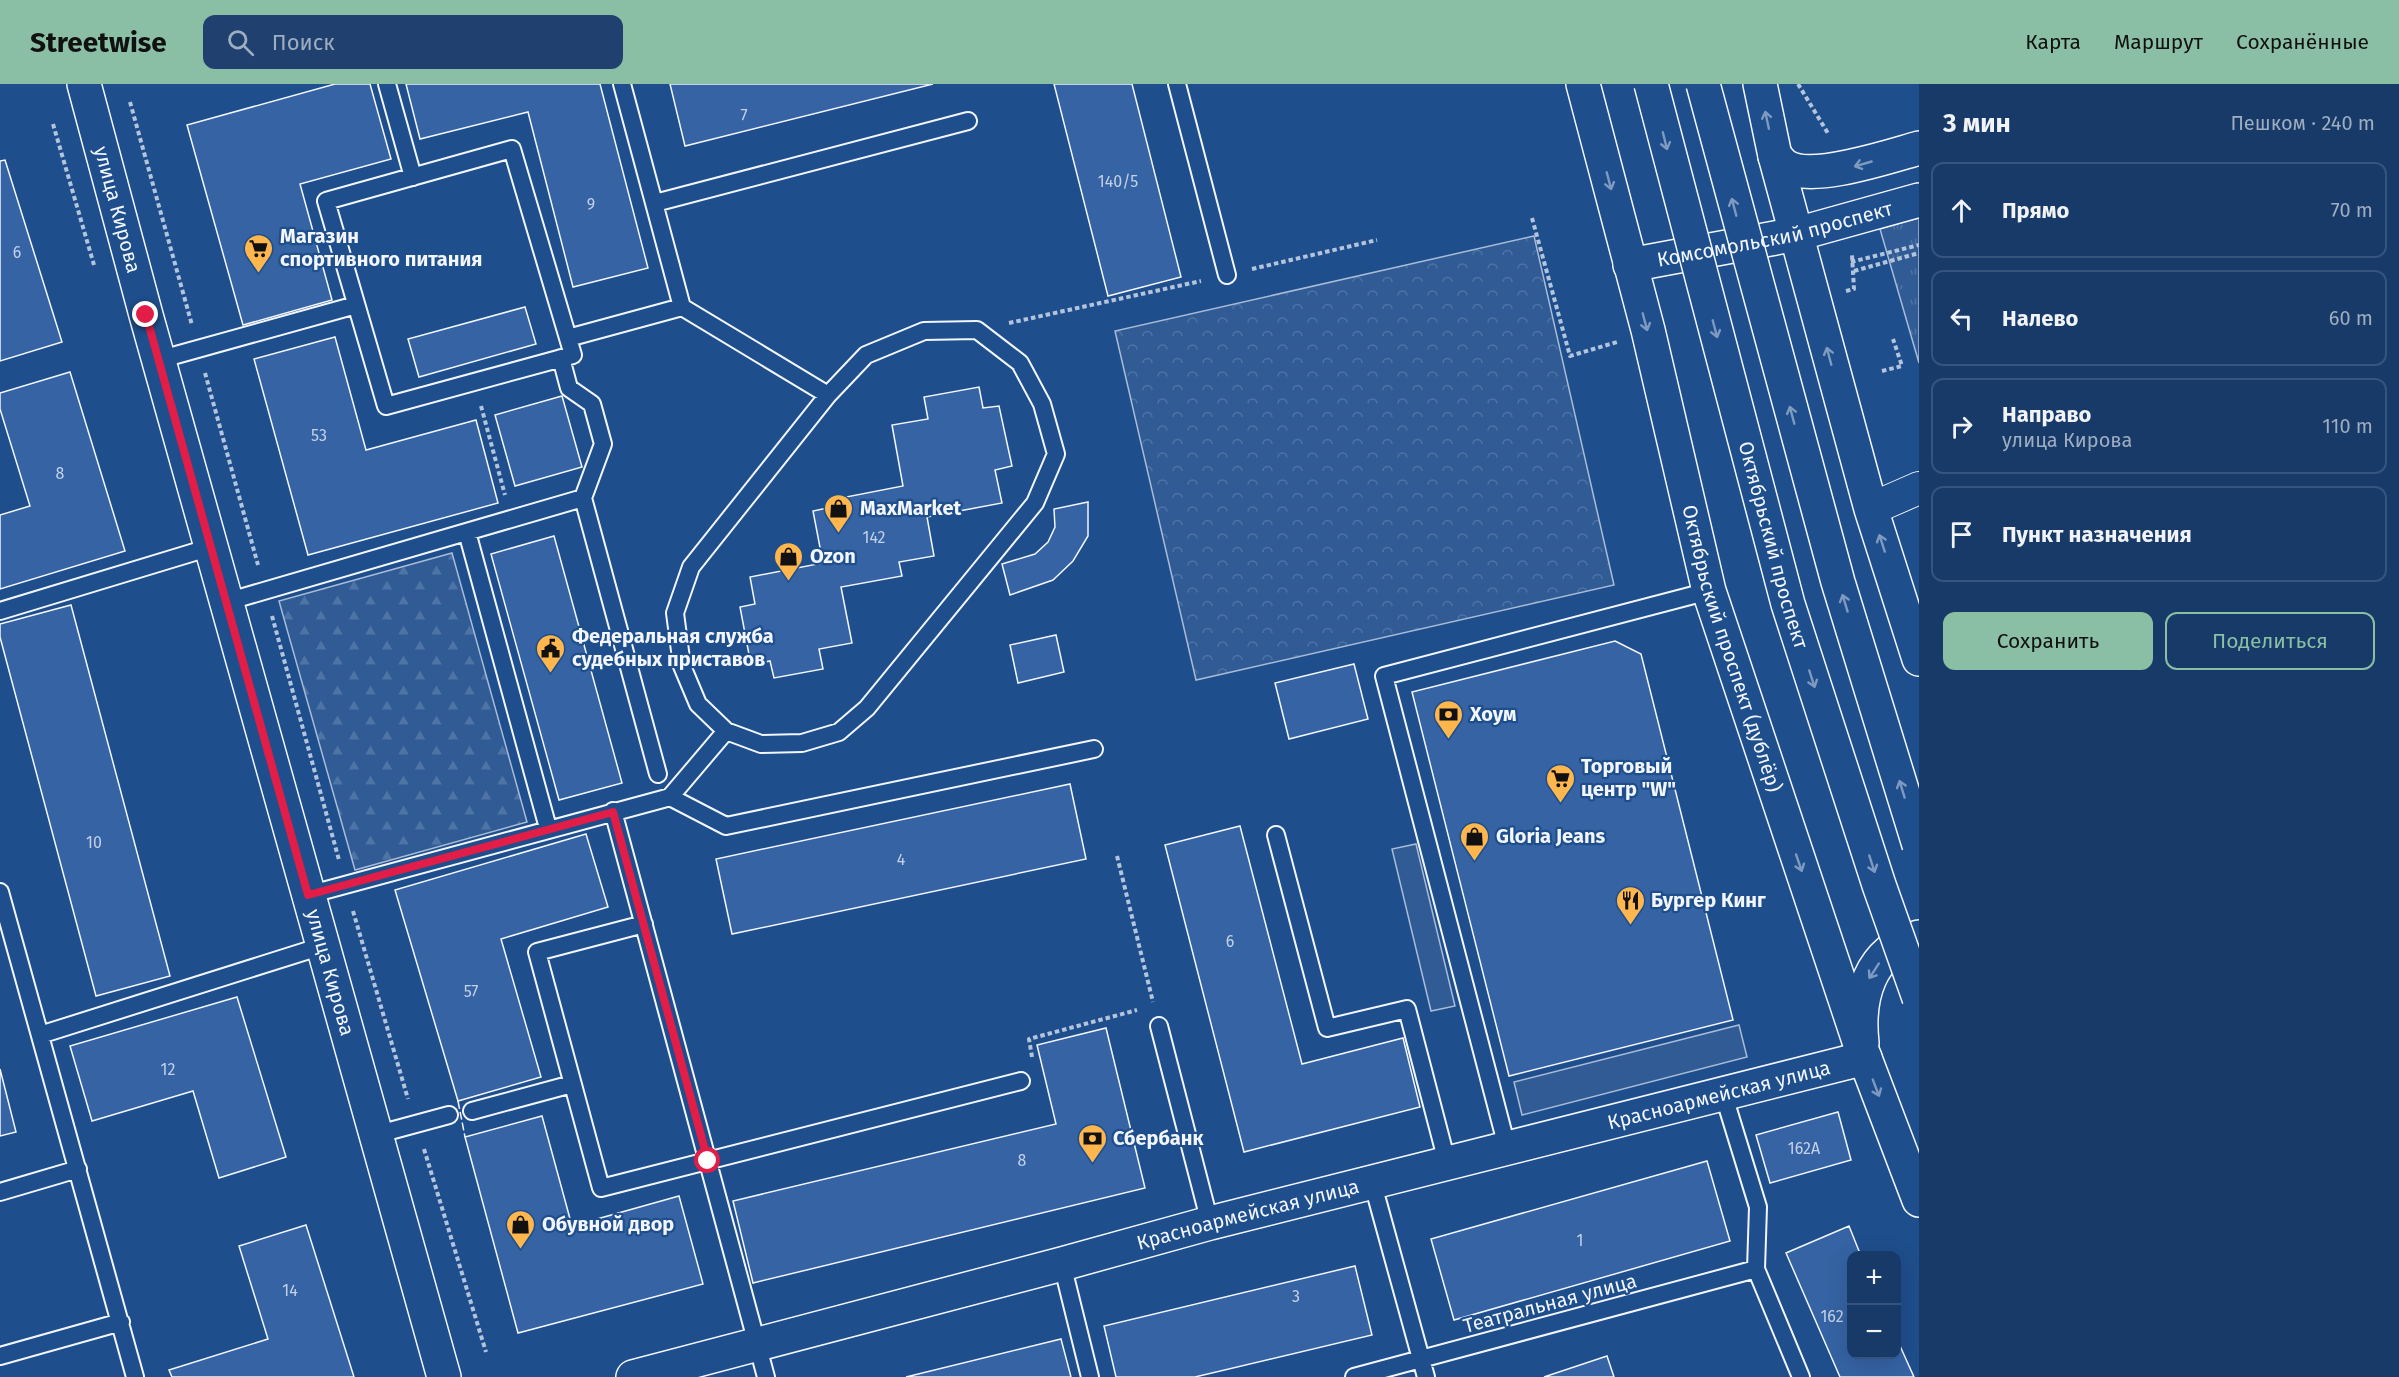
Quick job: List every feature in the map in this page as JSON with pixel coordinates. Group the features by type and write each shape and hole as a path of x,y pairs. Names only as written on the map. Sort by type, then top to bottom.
{"main road":[{"name":"улица Кирова","path":"84,84 158,360 444,1377"},
{"name":"Октябрьский проспект (дублёр)","path":"1583,84 1630,265 1709,591 1864,1056 1919,1200"},
{"name":"Октябрьский проспект","path":"1651,84 1788,604 1879,885 1919,998"},
{"path":"1703,84 1838,582 1919,845"},
{"path":"1760,84 1775,156 1871,509 1919,659"},
{"path":"1775,156 1786,167 1801,171 1849,168 1919,148"},
{"name":"Комсомольский проспект","path":"1630,265 1797,234 1919,200"},
{"path":"1864,1056 1860,1004 1866,983 1878,964 1893,949 1919,937"},
{"name":"Красноармейская улица","path":"633,1377 1210,1223 1864,1056"}],"street":[{"path":"1871,509 1919,489"}],"lane":[{"path":"387,84 413,177"},
{"path":"622,84 682,307 828,395"},
{"path":"1177,84 1227,275"},
{"path":"655,203 968,121"},
{"path":"512,149 573,355 386,406 326,201 413,177 512,149"},
{"path":"158,360 356,305"},
{"path":"568,338 682,307"},
{"path":"977,330 1020,363 1042,404 1056,454 1035,503 867,708 839,732 802,743 761,744 726,731 698,704 682,666 675,613 691,567 828,395 866,355 924,331 977,330"},
{"path":"561,358 569,388 592,404 603,444 583,498 658,774"},
{"path":"226,602 583,498"},
{"path":"467,532 548,828"},
{"path":"0,611 211,547"},
{"path":"1507,1147 1384,676 1709,591"},
{"path":"308,895 548,828 670,797 726,731"},
{"path":"670,797 726,826 1094,749"},
{"path":"613,812 766,1377"},
{"path":"1276,835 1327,1028 1407,1009 1447,1162"},
{"path":"0,892 135,1377"},
{"path":"644,924 537,952 601,1188 1021,1081"},
{"path":"40,1035 322,946"},
{"path":"1159,1026 1210,1223"},
{"path":"472,1111 573,1084"},
{"path":"1723,1093 1758,1207 1756,1269 1801,1377"},
{"path":"375,1135 448,1115"},
{"path":"0,1191 78,1168"},
{"path":"1372,1181 1425,1377"},
{"path":"1062,1264 1090,1377"},
{"name":"Театральная улица","path":"1354,1377 1756,1269"},
{"path":"0,1356 121,1322"}],"path":[{"path":"130,102 346,884 486,1352"},
{"path":"1532,218 1570,356 1618,341"},
{"path":"977,330 1377,240"},
{"path":"1854,289 1854,271 1851,262 1919,245"},
{"path":"1854,271 1919,253"},
{"path":"1882,372 1902,366 1893,339"},
{"path":"475,382 512,519"},
{"path":"1117,856 1159,1026"},
{"path":"1021,1081 1033,1065 1029,1039 1154,1006"}],"green space":[{"path":"1919,218 1919,363 1880,229"},
{"path":"1534,236 1614,585 1196,680 1115,331"},
{"path":"452,553 527,822 355,870 279,601"}],"shaded area":[{"path":"1416,844 1455,1006 1431,1011 1392,849"},
{"path":"1739,1025 1747,1057 1522,1115 1514,1082"}],"building":[{"path":"335,84 370,84 391,159 300,184 332,300 243,325 187,125"},
{"path":"406,84 600,84 648,268 573,287 528,112 420,139"},
{"path":"670,84 933,84 685,146"},
{"path":"1054,84 1132,84 1181,277 1108,296"},
{"path":"5,160 62,342 0,361 0,161"},
{"path":"525,307 536,344 419,377 408,339"},
{"path":"335,337 366,450 476,420 498,503 308,555 254,359"},
{"path":"70,372 125,551 0,589 0,515 30,506 0,409 0,393"},
{"path":"979,387 983,408 999,406 1012,466 995,470 1002,503 927,517 934,556 899,562 902,576 841,587 852,643 819,649 823,669 774,678 770,661 751,665 740,607 755,604 750,577 823,563 813,511 847,504 846,497 903,486 892,425 928,419 924,397"},
{"path":"562,396 582,467 515,486 495,415"},
{"path":"1088,502 1088,536 1073,561 1053,580 1010,595 1002,564 1035,554 1048,542 1055,527 1054,509"},
{"path":"554,536 622,783 559,800 491,554"},
{"path":"71,605 170,976 96,996 0,637 0,624"},
{"path":"1056,635 1064,672 1018,683 1010,645"},
{"name":"Торговый центр \"W\"","path":"1615,641 1641,654 1733,1020 1509,1076 1412,692"},
{"path":"1354,664 1368,719 1289,739 1275,683"},
{"path":"1070,784 1086,859 732,934 716,859"},
{"path":"1240,826 1302,1064 1403,1038 1420,1107 1244,1152 1165,845"},
{"path":"586,834 608,907 501,939 541,1077 458,1101 395,890"},
{"path":"237,997 286,1157 219,1178 193,1091 92,1121 70,1046"},
{"path":"1106,1028 1145,1188 753,1283 733,1201 1056,1124 1037,1045"},
{"path":"0,1069 16,1132 0,1136"},
{"path":"1838,1112 1851,1160 1770,1183 1756,1135"},
{"path":"542,1116 572,1226 679,1196 703,1284 518,1333 465,1137"},
{"path":"1707,1161 1730,1241 1454,1320 1431,1239"},
{"path":"306,1225 354,1377 172,1377 169,1370 268,1339 239,1246"},
{"path":"1849,1226 1859,1251 1847,1251 1847,1359 1901,1359 1901,1348 1914,1377 1840,1377 1786,1253"},
{"path":"1355,1266 1372,1335 1195,1377 1116,1377 1104,1326"},
{"path":"1061,1339 1071,1377 906,1377"},
{"path":"1607,1356 1614,1377 1544,1377"}],"fence":[{"path":"458,1101 465,1137"}],"place":[{"name":"Магазин спортивного питания","path":"259,274"},
{"name":"MaxMarket","path":"839,534"},
{"name":"Ozon","path":"789,582"},
{"name":"Федеральная служба судебных приставов","path":"551,674"},
{"name":"Хоум","path":"1449,740"},
{"name":"Торговый центр \"W\"","path":"1560,804"},
{"name":"Gloria Jeans","path":"1475,862"},
{"name":"Бургер Кинг","path":"1630,926"},
{"name":"Сбербанк","path":"1092,1164"},
{"name":"Обувной двор","path":"521,1250"}],"route":[{"path":"146,315 308,895 613,812 708,1161"}]}
